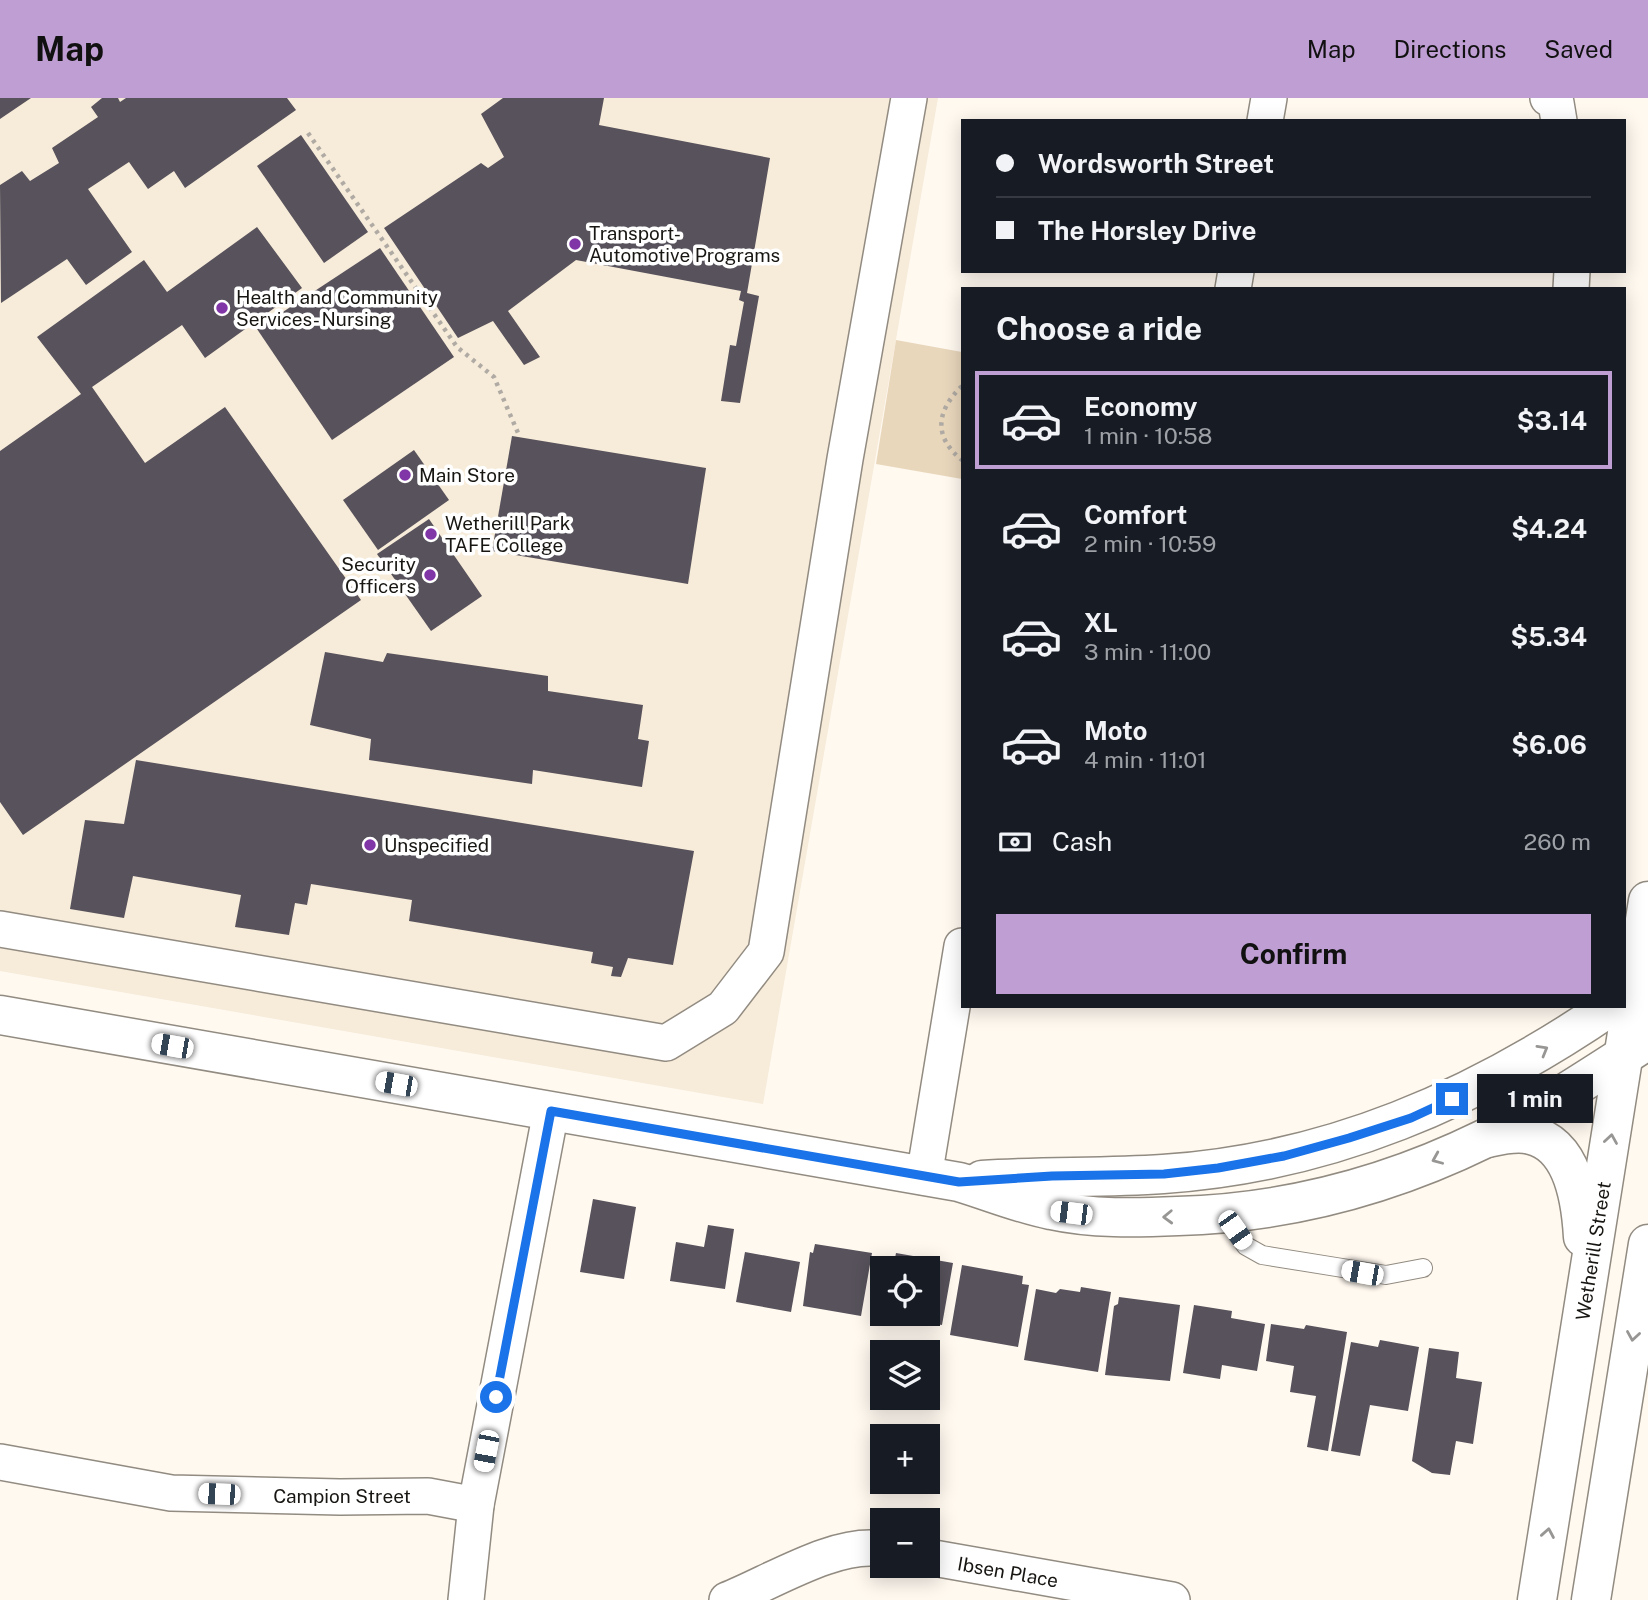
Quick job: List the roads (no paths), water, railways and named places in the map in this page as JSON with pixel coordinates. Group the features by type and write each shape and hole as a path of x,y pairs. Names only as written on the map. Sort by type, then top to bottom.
{"main road":[{"name":"Wetherill Street","path":"1536,1600 1587,1288 1636,1048 1629,994 1648,901"},
{"path":"942,1179 1164,1174 1284,1156 1411,1118 1473,1090 1561,1040 1608,1008"},
{"path":"0,1015 942,1179 1050,1210 1129,1218 1224,1214 1329,1197 1388,1180 1485,1138 1636,1048"},
{"path":"1485,1138 1530,1134 1545,1140 1562,1158 1573,1177 1581,1206 1587,1288"},
{"path":"1591,1600 1648,1244"}],"street":[{"path":"0,929 666,1043 723,1008 766,951 845,459 909,98"},
{"path":"1265,119 1269,98"},
{"path":"1548,98 1556,103 1559,119"},
{"path":"942,1179 961,958"},
{"path":"466,1600 475,1505 551,1111"},
{"name":"Campion Street","path":"0,1462 171,1493 428,1496 475,1505"},
{"path":"746,1597 820,1558 870,1548"},
{"name":"Ibsen Place","path":"940,1559 1172,1600"}],"lane":[{"path":"1224,1214 1246,1246 1262,1255 1387,1275 1423,1268"}],"place":[{"name":"Transport- Automotive Programs","path":"575,244"},
{"name":"Health and Community Services- Nursing","path":"222,308"},
{"name":"Main Store","path":"405,475"},
{"name":"Wetherill Park TAFE College","path":"431,534"},
{"name":"Security Officers","path":"430,575"},
{"name":"Unspecified","path":"370,845"}]}
